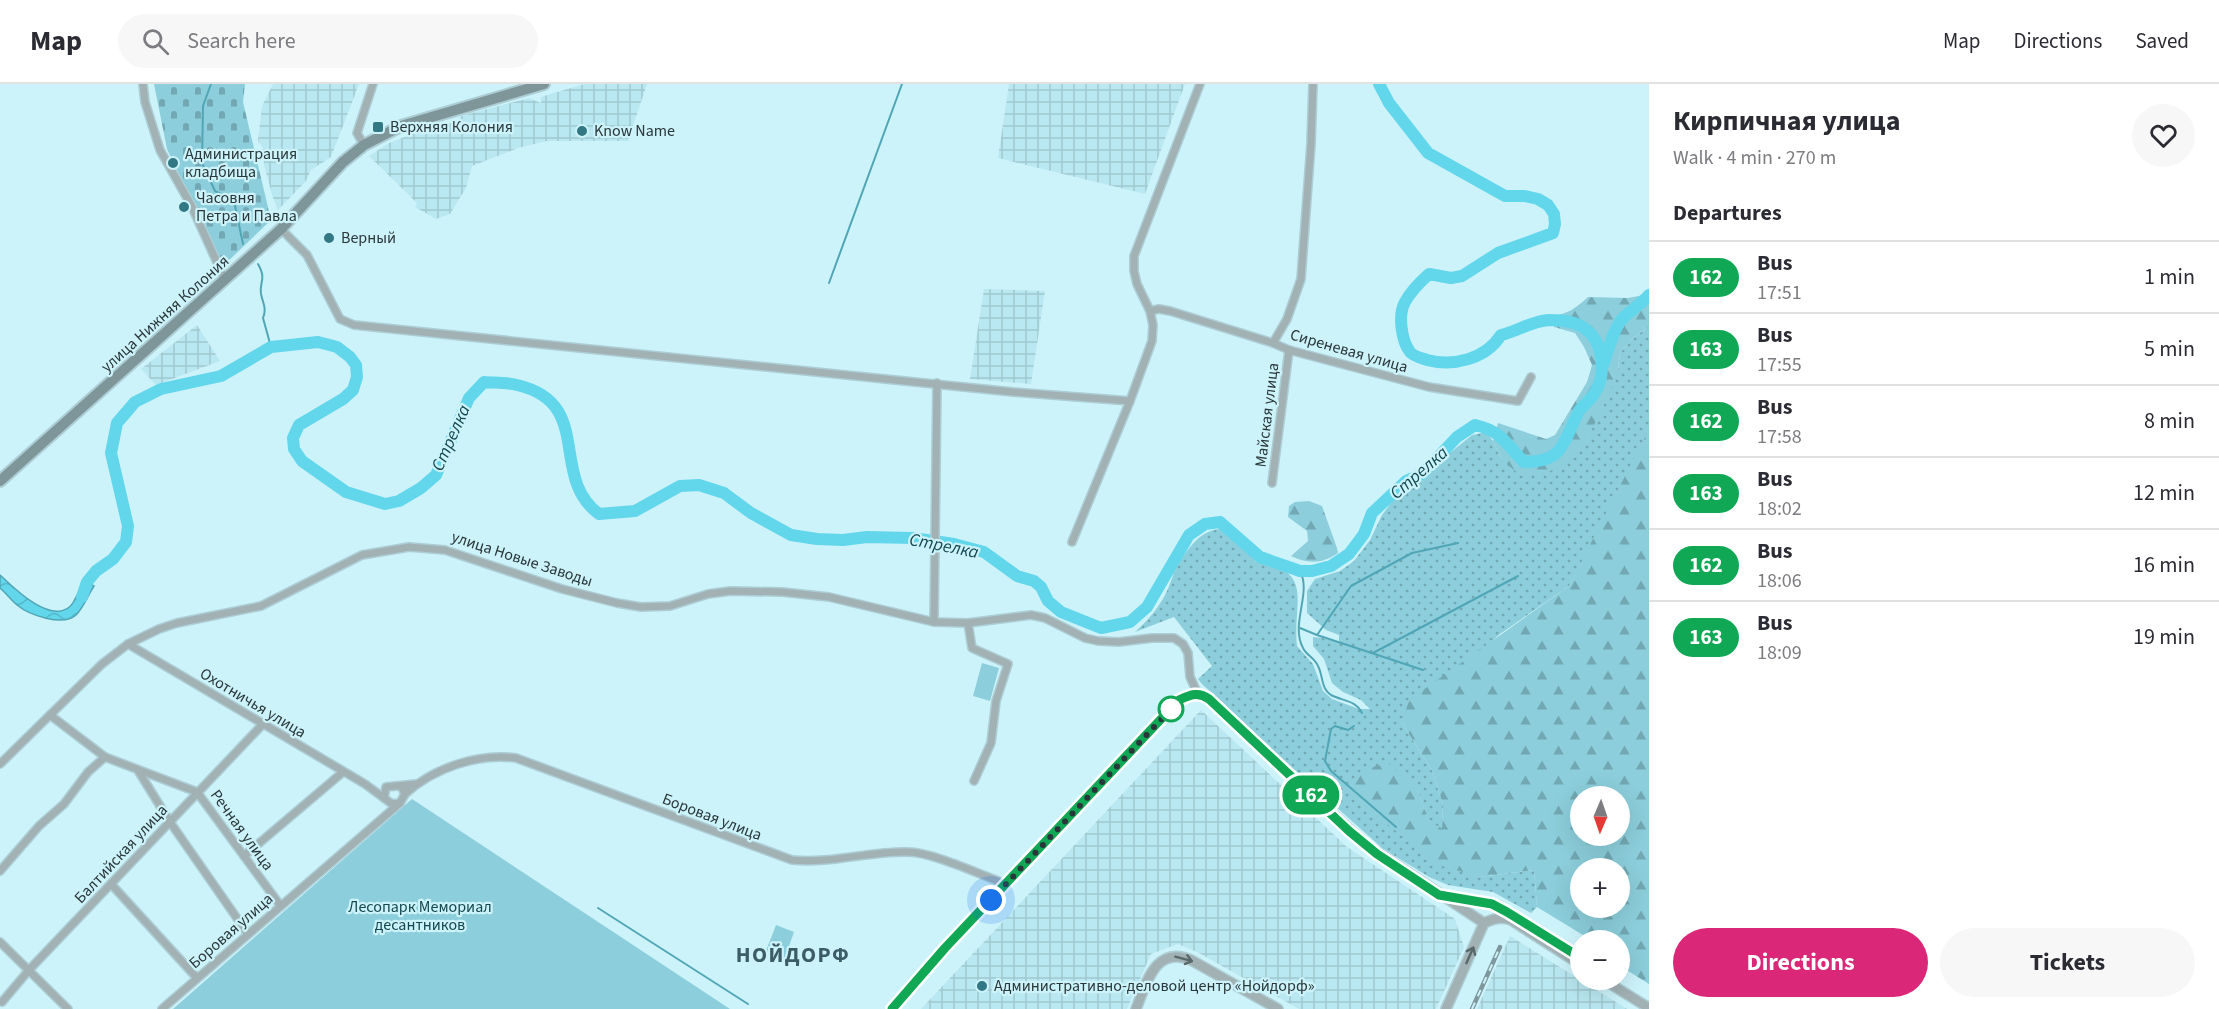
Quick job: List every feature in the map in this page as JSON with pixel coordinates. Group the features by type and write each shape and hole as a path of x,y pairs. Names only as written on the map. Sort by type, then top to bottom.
{"main road":[{"name":"улица Нижняя Колония","path":"0,481 281,229 343,162 364,145 401,126 544,84"}],"street":[{"path":"143,84 145,102 160,150 188,199 225,280"},
{"path":"364,145 357,133 373,84"},
{"path":"1072,542 1152,341 1153,325 1150,311 1137,284 1134,256 1200,84"},
{"path":"1273,343 1287,319 1301,279 1313,84"},
{"path":"281,229 307,255 340,319 354,325 1013,392 1130,401"},
{"name":"Сиреневая улица","path":"1150,311 1159,309 1170,311 1289,350 1429,387 1518,401 1531,377"},
{"name":"Майская улица","path":"1272,483 1289,350"},
{"path":"934,622 937,383"},
{"name":"улица Новые Заводы","path":"0,764 102,664 128,644 177,623 261,606 362,555 409,547 463,554 534,581 633,606 657,608 670,606 708,594 729,591 782,592 829,597 934,622 968,623 1031,615 1045,618 1085,638 1098,641 1119,642 1174,638 1184,644 1188,653 1190,676 1195,694"},
{"path":"968,623 972,648 1008,664 996,701 991,743 974,781"},
{"name":"Охотничья улица","path":"128,644 365,784 386,800 391,810"},
{"path":"892,1009 945,948 1179,700 1195,694 1209,699 1349,831 1377,854 1484,923"},
{"name":"Речная улица","path":"50,715 105,757 139,772 197,792 280,905"},
{"name":"Балтийская улица","path":"2,1002 29,970 262,725"},
{"path":"0,871 39,826 64,804 88,771 105,757"},
{"name":"Боровая улица","path":"405,794 416,784 460,762 490,758 516,758 792,860 816,861 913,852 1006,884"},
{"path":"139,772 170,822 248,934"},
{"path":"244,856 343,772"},
{"name":"Охотничья улица","path":"365,784 386,787"},
{"name":"Боровая улица","path":"400,786 416,784"},
{"path":"400,786 405,794 400,803 392,804 386,800 386,787 400,786"},
{"name":"Боровая улица","path":"162,1009 400,803"},
{"path":"111,884 197,978"},
{"path":"1439,895 1492,904 1570,951"},
{"path":"1446,1009 1484,923 1506,918 1570,958"},
{"path":"0,942 68,1009"},
{"path":"1136,1009 1152,971 1163,959 1171,956 1191,960 1278,1009"},
{"path":"1630,989 1649,1001"},
{"path":"1620,990 1649,1008"}],"shaded area":[{"path":"273,84 359,84 331,157 311,170 306,181 278,210 264,165 263,148 258,141 262,106"},
{"path":"584,84 647,84 628,141 547,141 518,148 472,166 466,188 450,214 436,219 415,207 417,203 369,156 389,143 428,128 429,131 456,121 461,116 529,98 541,103 541,97"},
{"path":"1009,84 1185,84 1145,194 998,158"},
{"path":"984,289 1045,291 1031,384 970,379"},
{"path":"197,325 220,361 156,385 141,369"},
{"path":"1201,710 1347,847 1455,919 1464,947 1436,1009 1299,1009 1197,952 1178,944 1151,954 1127,1009 921,1009"},
{"path":"1510,936 1570,973 1570,990 1597,990 1627,1009 1477,1009"}],"green space":[{"path":"154,84 245,84 243,102 271,220 223,266 167,149"},
{"path":"1649,294 1649,326 1632,339 1620,353 1618,369 1610,393 1586,441 1567,462 1545,474 1520,475 1502,460 1493,441 1498,423 1546,439 1555,435 1587,382 1592,365 1575,333 1554,327 1552,316 1572,310 1588,297 1628,298"},
{"path":"1649,326 1649,436 1569,586 1500,634 1402,723 1433,772 1443,805 1442,828 1429,823 1418,791 1365,769 1480,877 1534,870 1537,907 1531,913 1493,892 1448,885 1429,877 1382,848 1202,684 1198,679 1212,666 1174,617 1135,632 1159,606 1187,551 1205,534 1220,529 1248,552 1256,562 1275,566 1287,572 1294,581 1298,603 1297,646 1313,664 1323,691 1332,699 1359,709 1370,709 1361,700 1343,692 1332,683 1324,659 1313,646 1313,637 1339,643 1339,635 1326,630 1307,613 1307,591 1315,579 1340,571 1354,561 1370,540 1382,515 1394,499 1425,479 1445,457 1472,435 1487,432 1502,460 1586,441 1618,369 1620,353 1632,339"},
{"path":"1649,429 1649,984 1630,972 1630,930 1575,930 1537,907 1534,870 1480,877 1439,865 1363,805 1348,784 1365,769 1388,763 1418,791 1429,822 1442,828 1443,805 1433,772 1402,723 1409,700 1569,586"},
{"path":"1309,501 1322,506 1338,553 1321,561 1303,560 1291,556 1308,541 1307,531 1288,517 1289,506 1295,502"},
{"path":"982,663 999,668 990,701 973,696"},
{"name":"Лесопарк Мемориал десантников","path":"412,799 730,1009 173,1009"},
{"path":"776,925 794,932 783,963 764,956"}],"water":[{"path":"0,575 31,601 50,610 60,611 71,606 84,580 94,586 76,615 63,620 55,620 38,616 17,605 0,588"}],"waterway":[{"path":"211,84 203,106 202,163 215,191 234,201 243,244"},
{"path":"829,283 902,84"},
{"name":"Стрелка","path":"82,597 87,582 96,571 113,559 126,542 128,526 111,453 117,423 135,402 161,389 221,376 271,347 318,342 337,347 350,357 356,365 357,377 353,390 343,399 299,425 293,438 294,449 302,461 346,492 385,504 399,501 421,488 436,475 469,398 484,382 504,383 541,394 556,407 564,424 576,480 584,498 599,514 635,511 680,486 699,485 724,493 751,513 791,535 843,540 867,537 913,538 954,544 984,552 1017,576 1034,581 1041,587 1048,601 1061,612 1101,628 1130,622 1147,607 1189,535 1205,524 1220,522 1260,557 1300,571 1312,571 1331,566 1349,554 1364,534 1372,513 1406,481 1422,474 1457,437 1475,425 1498,435 1524,462 1540,461 1554,455 1565,441 1579,411 1594,394 1601,378 1602,368 1599,350 1591,334 1576,324 1558,320 1537,322 1501,335 1487,350 1468,359 1437,362 1415,356 1410,352 1403,334 1402,313 1407,298 1422,280 1429,274 1451,278 1462,276 1498,253 1553,233 1554,214 1548,205 1538,199 1525,196 1505,196 1428,153 1389,103 1379,84"},
{"path":"258,264 261,269 261,294 265,309 263,318 271,347"},
{"path":"1603,365 1620,322 1649,295"},
{"path":"1300,628 1317,635 1351,586 1412,553 1458,543"},
{"path":"1300,571 1304,589 1299,629 1303,648 1317,663 1328,692 1352,703 1362,713"},
{"path":"1373,653 1518,576"},
{"path":"1317,635 1423,670"},
{"path":"1354,726 1348,730 1335,726 1331,729 1325,761 1331,771 1396,827"},
{"path":"598,908 748,1004"}],"railway":[{"path":"1472,1009 1500,947"}],"bus line":[{"name":"162","path":"892,1009 945,948 1179,700 1191,694 1202,695 1209,699 1349,831 1377,854 1439,895 1492,904 1570,951"}],"place":[{"name":"Верхняя Колония","path":"378,127"},
{"name":"Know Name","path":"582,131"},
{"name":"Администрация кладбища","path":"173,163"},
{"name":"Часовня Петра и Павла","path":"184,207"},
{"name":"Верный","path":"329,238"},
{"name":"Административно-деловой центр «Нойдорф»","path":"982,986"}],"district":[{"name":"НОЙДОРФ","path":"793,955"}],"route":[{"path":"991,900 1171,709"}]}
